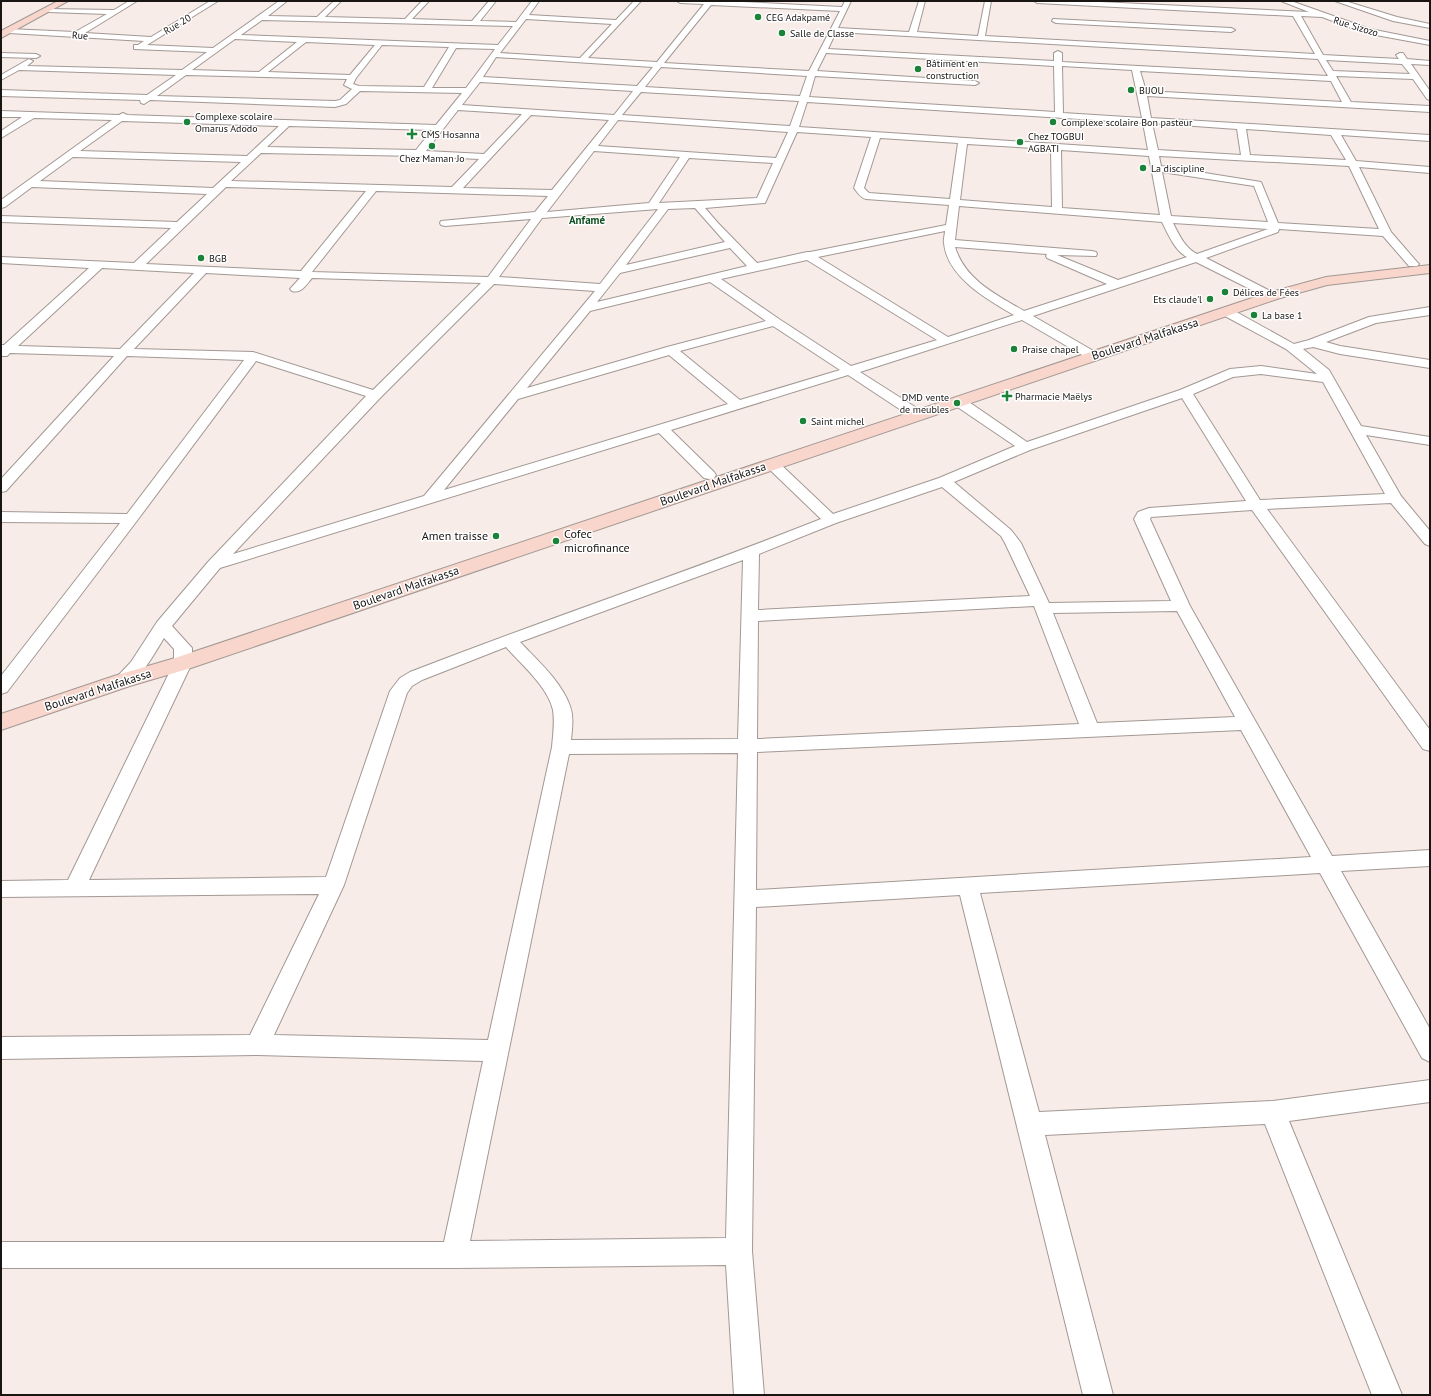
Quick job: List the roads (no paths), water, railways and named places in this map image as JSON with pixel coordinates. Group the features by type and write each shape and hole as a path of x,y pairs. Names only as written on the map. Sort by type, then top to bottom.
{"main road":[{"path":"4,32 55,1"},
{"path":"4,32 64,1"},
{"name":"Boulevard Malfakassa","path":"1,722 122,681 183,656 710,475 913,412 1324,274 1421,263"},
{"name":"Boulevard Malfakassa","path":"1,711 137,666 183,656 772,464 913,412 958,401 1088,353 1227,312 1267,294 1333,280 1430,269"}],"street":[{"path":"76,35 134,1"},
{"name":"Rue 20","path":"139,47 215,1"},
{"path":"1,205 180,73 262,18 284,1"},
{"path":"318,19 338,1"},
{"path":"406,22 426,1"},
{"path":"474,23 494,1"},
{"path":"419,153 478,79 517,24 536,1"},
{"path":"583,59 616,22 638,1"},
{"path":"680,1 777,4 845,9"},
{"path":"445,223 652,206 761,201 794,129 812,74 848,1"},
{"path":"912,35 922,1"},
{"path":"981,38 988,1"},
{"path":"1037,1 1057,19 1212,62 1238,61 1332,76 1417,78"},
{"name":"Rue Sizozo","path":"1284,1 1368,31 1430,42"},
{"path":"1338,1 1396,19 1430,26"},
{"path":"122,681 137,666 163,626 214,565 375,395 491,280 556,193 657,64 709,2"},
{"path":"835,30 981,38 1127,3 1230,27"},
{"path":"48,10 115,12"},
{"path":"1057,19 1230,27 1296,14 1322,15"},
{"path":"1296,14 1320,58 1348,104"},
{"path":"523,17 616,22"},
{"path":"262,18 517,24"},
{"path":"1057,19 1059,116"},
{"path":"330,41 356,20"},
{"path":"1230,27 1238,61"},
{"path":"1368,31 1392,43 1430,46"},
{"name":"Rue","path":"4,32 152,39"},
{"path":"234,37 500,47"},
{"path":"260,75 304,40"},
{"path":"380,43 352,77 348,85 358,88 468,91"},
{"path":"426,90 454,45"},
{"path":"1395,46 1404,62 1430,97"},
{"path":"126,47 214,50"},
{"path":"824,51 976,75"},
{"path":"1,55 36,56 1,78"},
{"path":"494,55 583,59 812,74 976,75 1059,64 1135,68 1212,62 1320,58 1430,63"},
{"path":"19,68 352,77"},
{"path":"1135,68 1142,93 1152,153 1166,219 1182,249 1196,258 1267,294"},
{"path":"478,79 804,100 972,107 1059,116 1430,138"},
{"path":"1,93 335,104 343,102 358,88"},
{"path":"1142,93 1430,109"},
{"path":"455,107 1152,153 1333,162 1430,170"},
{"path":"454,191 529,112"},
{"path":"1,114 438,128"},
{"path":"1,135 32,115"},
{"path":"136,266 287,123"},
{"path":"1240,127 1246,158"},
{"path":"1335,133 1353,164 1386,232 1421,263"},
{"path":"876,135 859,188 866,196 1166,219 1386,232"},
{"path":"963,140 949,243 950,252 957,264 973,284 986,294 1088,353"},
{"path":"1056,146 1057,211"},
{"path":"592,148 780,161"},
{"path":"260,150 419,153 486,157"},
{"path":"72,154 249,159"},
{"path":"652,206 686,155"},
{"path":"214,565 1026,316 1274,230 1274,225 1258,184 1156,168"},
{"path":"31,184 215,191"},
{"path":"223,184 556,193"},
{"path":"296,289 373,188"},
{"path":"698,205 732,244 755,267"},
{"path":"429,499 603,288 665,206"},
{"path":"1,219 179,225"},
{"path":"585,309 807,255 950,227"},
{"path":"949,243 1092,254"},
{"path":"616,270 732,244"},
{"path":"1035,250 1117,284"},
{"path":"807,255 946,341"},
{"path":"1,260 307,275 491,280 603,288"},
{"path":"3,351 100,264"},
{"path":"1,488 124,352 202,270"},
{"path":"711,278 775,322 913,412"},
{"path":"1293,348 1313,344 1373,320 1430,311"},
{"path":"1227,312 1293,348 1312,361 1328,379 1395,498 1430,541"},
{"path":"512,397 671,350 775,322"},
{"path":"1313,344 1340,350 1430,364"},
{"path":"671,350 738,405"},
{"path":"3,351 124,352 253,356 375,395"},
{"path":"1,688 131,520 253,356"},
{"path":"257,1045 334,885 399,691 406,682 416,676 509,640 751,552 831,520 944,480 1025,447 1185,393 1230,373 1261,370 1328,379"},
{"path":"1185,393 1256,504 1430,744"},
{"path":"958,401 1025,447"},
{"path":"662,428 710,475"},
{"path":"1356,429 1430,441"},
{"path":"772,464 831,520"},
{"path":"944,480 1010,538 1041,604 1090,730"},
{"path":"1395,498 1256,504 1143,515 1142,519 1182,606 1430,1051"},
{"path":"1,517 131,520"},
{"path":"749,1395 740,1251 751,552"},
{"path":"750,616 1041,604 1182,606"},
{"path":"75,888 183,656 163,626"},
{"path":"454,1255 561,747 562,714 561,707 553,690 509,640"},
{"path":"561,747 748,746 1247,723"},
{"path":"745,899 1430,858"},
{"path":"1,889 334,885"},
{"path":"968,886 1098,1395"},
{"path":"1,1048 257,1045 497,1051"},
{"path":"1030,1124 1273,1112 1430,1091"},
{"path":"1273,1112 1387,1395"},
{"path":"1,1255 454,1255 740,1251"}],"place":[{"name":"CEG Adakpamé","path":"758,17"},
{"name":"Salle de Classe","path":"782,33"},
{"name":"Bâtiment en construction","path":"918,69"},
{"name":"BIJOU","path":"1131,90"},
{"name":"Complexe scolaire Omarus Adodo","path":"187,122"},
{"name":"Complexe scolaire Bon pasteur","path":"1053,122"},
{"name":"CMS Hosanna","path":"412,134"},
{"name":"Chez TOGBUI AGBATI","path":"1020,142"},
{"name":"Chez Maman Jo","path":"432,146"},
{"name":"La discipline","path":"1143,168"},
{"name":"BGB","path":"201,258"},
{"name":"Délices de Fées","path":"1225,292"},
{"name":"Ets claude'l","path":"1210,299"},
{"name":"La base 1","path":"1254,315"},
{"name":"Praise chapel","path":"1014,349"},
{"name":"Pharmacie Maëlys","path":"1007,396"},
{"name":"DMD vente de meubles","path":"957,403"},
{"name":"Saint michel","path":"803,421"},
{"name":"Amen traisse","path":"496,536"},
{"name":"Cofec microfinance","path":"556,541"}],"district":[{"name":"Anfamé","path":"587,220"}]}
